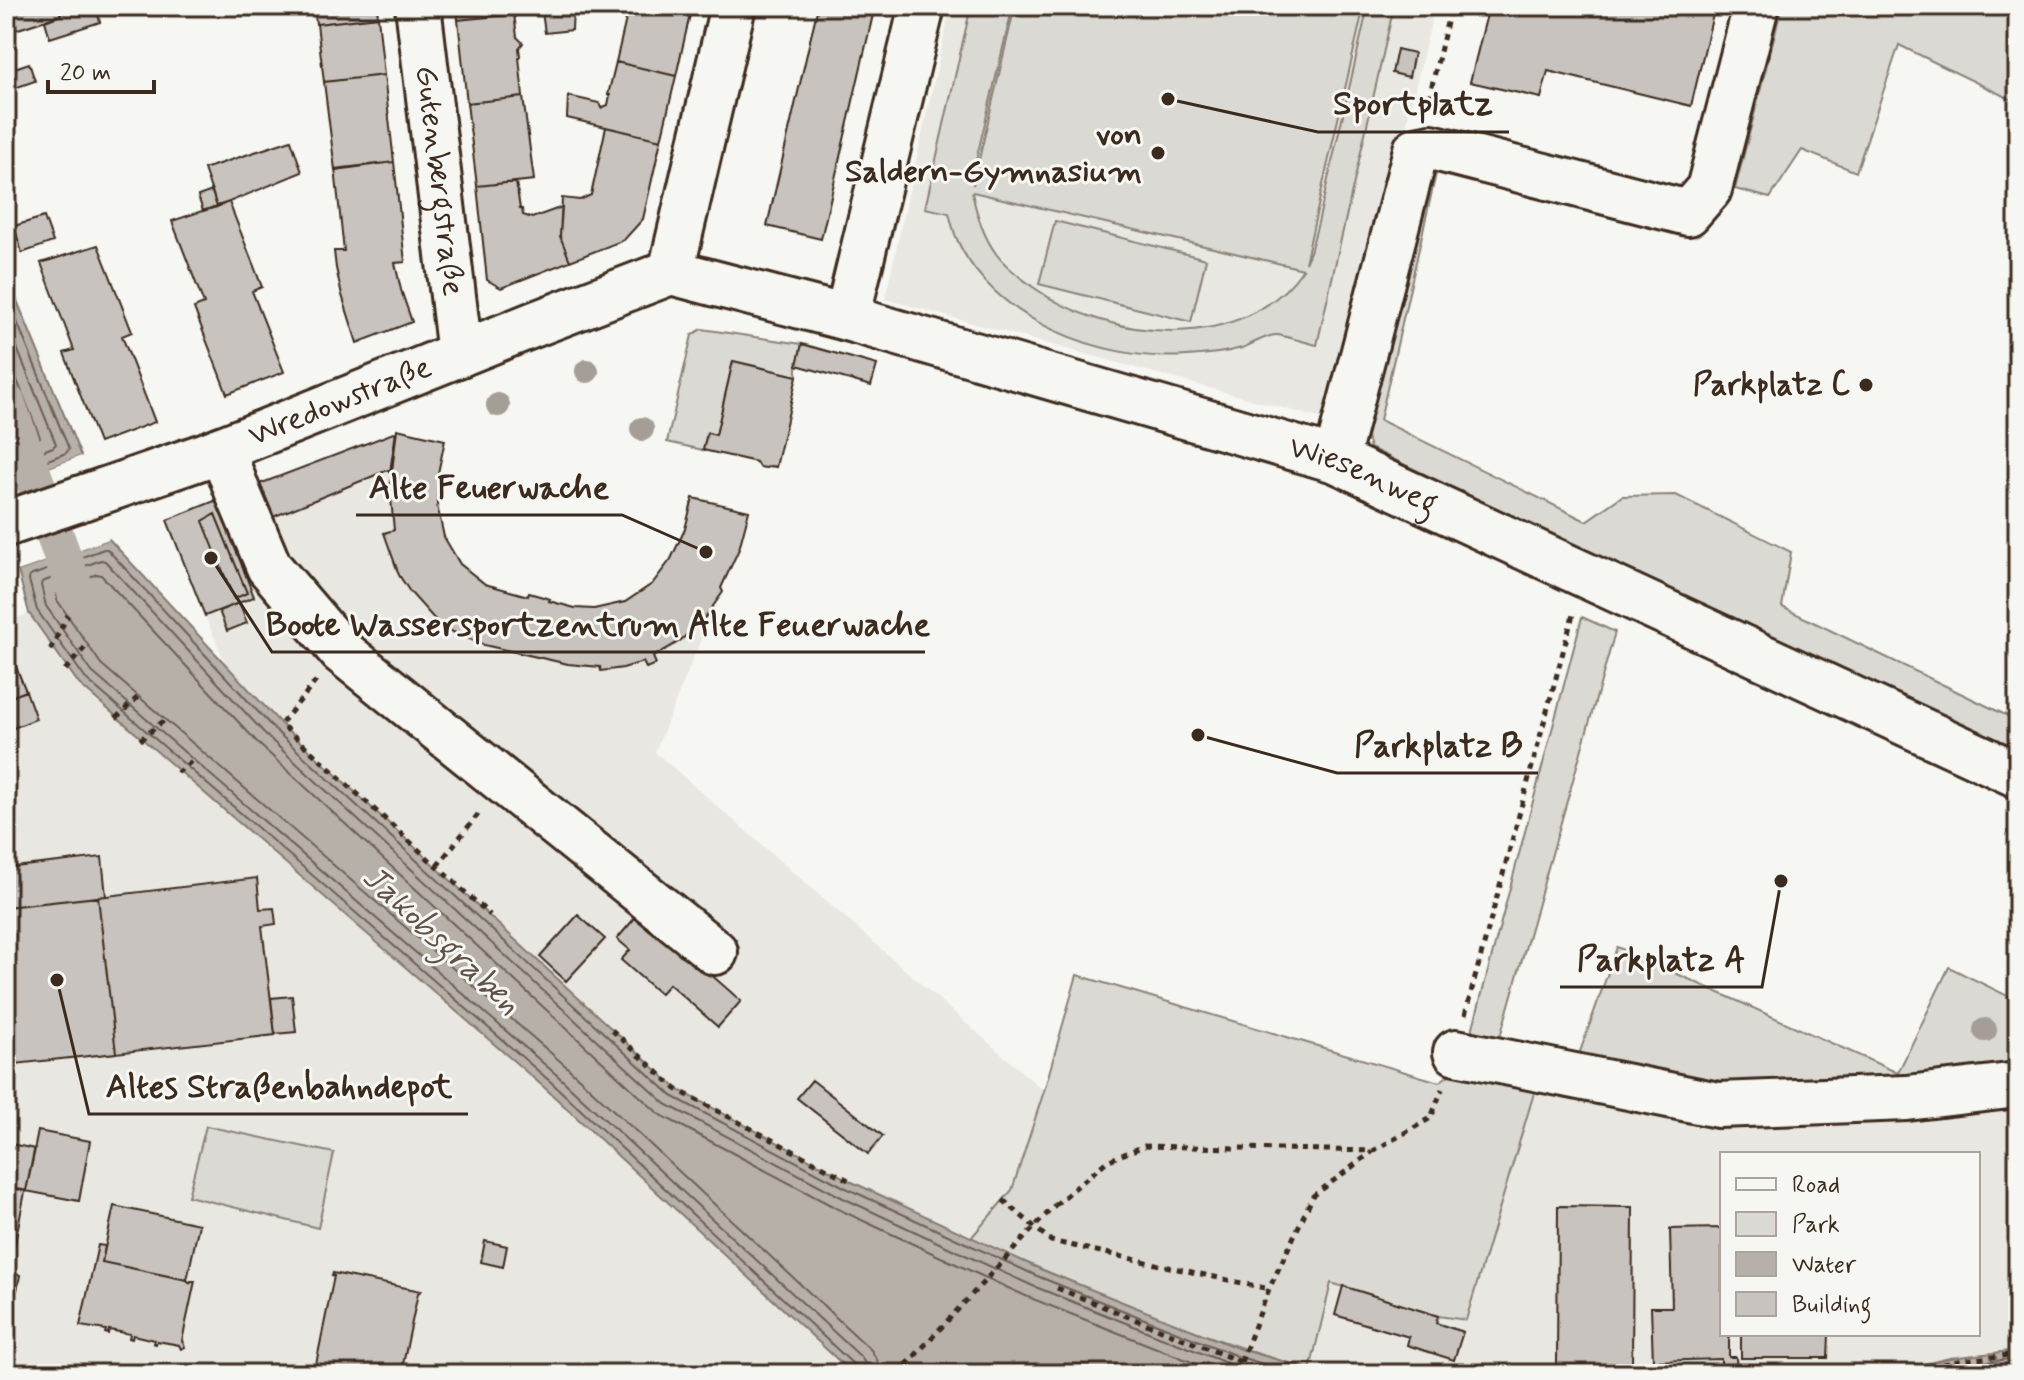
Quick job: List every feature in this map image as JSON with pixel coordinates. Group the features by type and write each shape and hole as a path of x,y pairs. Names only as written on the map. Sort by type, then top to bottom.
{"street":[{"name":"Gutenbergstraße","path":"418,6 460,354"},
{"path":"671,272 733,6"},
{"path":"847,318 922,6"},
{"path":"1336,460 1416,150 1431,147 1688,213 1709,189 1756,6"},
{"name":"Wredowstraße","path":"6,524 222,449 671,272"},
{"name":"Wiesenweg","path":"671,272 847,318 1336,460 2018,775"},
{"path":"222,449 269,567 341,651 715,952"},
{"path":"1456,1052 1718,1105 1907,1098 2018,1085"}],"path":[{"path":"1416,150 1451,6"},
{"path":"1241,1374 1241,1362 1269,1289 1313,1196 1373,1151 1431,1118 1456,1052 1584,576"},
{"path":"50,650 68,615"},
{"path":"65,670 87,645"},
{"path":"341,651 281,724 490,915"},
{"path":"116,718 139,696"},
{"path":"140,740 166,719"},
{"path":"177,773 193,760"},
{"path":"437,866 503,783"},
{"path":"612,1030 676,1089 852,1182"},
{"path":"898,1374 1055,1205 1107,1161 1144,1146 1373,1151"},
{"path":"1003,1200 1051,1241 1269,1289"},
{"path":"1057,1288 1241,1362"},
{"path":"1896,1374 1958,1361 2018,1354"}],"shaded area":[{"name":"von Saldern-Gymnasium","path":"951,6 1435,6 1334,422 885,299"},
{"path":"388,470 394,530 385,534 399,575 409,592 437,622 470,640 519,654 600,667 601,671 643,662 646,668 655,664 653,657 680,641 694,628 717,600 655,752 1044,1091 1012,1190 971,1238 852,1182 676,1089 281,724 228,669 167,520 254,486 268,519"},
{"path":"29,613 79,684 546,1089 853,1374 6,1374 6,623"},
{"path":"1537,1083 2018,1093 2018,1350 1950,1358 1880,1374 1328,1374 1310,1370 1331,1282 1438,1316"}],"green space":[{"name":"von Saldern-Gymnasium","path":"971,6 1013,6 972,177 973,185 1015,6 1364,6 1305,263 1318,223 1368,6 1394,6 1317,345 1276,335 1221,352 1154,356 1120,352 1086,343 1022,313 995,291 973,266 956,237 949,213 925,208","holes":["973,192 1303,269 1278,297 1247,316 1212,327 1174,331 1136,328 1064,306 1014,272 997,255 984,233"]},
{"path":"1782,6 2018,6 2018,103 1899,45 1856,172 1802,150 1770,198 1735,189"},
{"path":"1438,165 1380,420 1586,521 1622,496 1676,495 1791,552 1782,607 2018,721 2018,752 1607,562 1370,448 1360,413 1418,172"},
{"path":"1055,221 1206,259 1191,322 1039,284"},
{"path":"702,329 802,344 797,376 733,361 716,435 707,433 703,450 667,442 692,335"},
{"path":"1582,617 1615,632 1496,1051 1468,1046"},
{"path":"1617,947 1898,1073 1949,967 2018,1001 2018,1075 1719,1096 1575,1066"},
{"path":"1077,975 1439,1082 1464,1065 1537,1083 1466,1320 1438,1316 1331,1283 1310,1370 1138,1310 971,1238 1012,1190"},
{"path":"206,1126 334,1153 318,1228 188,1196"}],"water":[{"path":"6,274 81,456 6,484"},
{"path":"109,539 281,724 677,1089 852,1182 1040,1269 1240,1349 1328,1374 853,1374 546,1089 79,684 29,613 18,571"},
{"path":"2018,1350 2018,1374 1880,1374 1950,1358"}],"pier":[{"path":"81,456 82,460 6,488 6,484"},
{"path":"107,535 109,539 18,571 17,567"}],"building":[{"path":"6,6 58,6 61,15 6,33"},
{"path":"58,6 83,6 60,13"},
{"path":"83,6 96,6 100,22 50,38 45,21"},
{"path":"314,6 377,6 378,17 316,24"},
{"path":"457,6 517,6 518,14 458,20"},
{"path":"541,6 573,6 573,8 542,12"},
{"path":"629,6 692,6 676,76 616,62"},
{"path":"818,6 875,6 821,239 767,226"},
{"path":"1489,6 1715,6 1691,106 1548,71 1541,98 1470,82"},
{"path":"573,8 572,30 545,33 542,12"},
{"path":"514,14 517,37 523,43 519,48 519,57 523,97 467,103 458,20"},
{"path":"378,17 384,75 324,82 317,24"},
{"path":"1397,49 1414,53 1409,77 1392,73"},
{"path":"616,62 676,76 661,140 567,118 568,96 599,103 601,108 608,105"},
{"path":"29,63 35,81 6,91 6,71"},
{"path":"384,75 394,162 335,170 324,82"},
{"path":"523,97 534,180 477,186 467,103"},
{"path":"606,127 661,140 643,219 624,240 570,261 560,236 562,198 580,200 591,195"},
{"path":"291,140 302,172 217,207 204,169"},
{"path":"394,162 405,262 395,263 412,322 357,343 336,268 334,251 344,251 335,169"},
{"path":"516,182 523,215 532,218 562,207 560,236 570,261 501,288 487,280 477,186"},
{"path":"212,191 217,207 203,211 198,196"},
{"path":"229,202 262,287 252,291 284,372 227,394 194,308 204,304 172,221"},
{"path":"44,217 53,242 22,253 14,226"},
{"path":"98,245 132,332 122,336 155,422 99,443 64,353 74,350 41,263"},
{"path":"802,344 877,365 871,386 797,365"},
{"path":"733,361 797,376 776,467 759,467 756,462 703,450 707,433 716,435"},
{"path":"397,429 445,440 438,473 437,505 444,537 460,564 485,584 528,596 529,593 575,608 594,609 625,602 652,584 671,559 685,529 693,498 749,511 739,549 721,588 723,592 694,628 680,641 653,657 656,664 646,668 643,662 601,671 600,667 568,664 484,645 453,632 437,622 410,592 399,575 384,533 394,530 390,488"},
{"path":"396,432 390,472 388,470 268,519 254,486"},
{"path":"217,500 254,597 205,616 167,520"},
{"path":"215,514 247,593 234,599 203,521"},
{"path":"239,603 247,623 227,631 219,611"},
{"path":"14,662 26,691 6,699 6,665"},
{"path":"26,691 36,719 6,731 6,699"},
{"path":"102,857 106,896 6,907 6,868"},
{"path":"257,878 260,909 274,908 276,924 262,926 275,1035 116,1053 98,897"},
{"path":"98,897 116,1053 6,1065 6,907"},
{"path":"640,912 741,1001 718,1027 669,984 660,994 621,960 630,950 617,939"},
{"path":"578,915 605,939 566,981 540,957"},
{"path":"292,996 296,1032 275,1034 271,998"},
{"path":"812,1080 883,1136 868,1154 797,1098"},
{"path":"38,1131 90,1141 79,1201 26,1191"},
{"path":"6,1143 35,1149 26,1191 6,1187"},
{"path":"6,1187 28,1191 25,1192 9,1273 20,1275 17,1290 6,1288"},
{"path":"114,1206 199,1224 187,1280 102,1262"},
{"path":"1558,1206 1633,1207 1632,1367 1557,1366"},
{"path":"1720,1228 1720,1336 1729,1336 1729,1357 1736,1357 1737,1374 1721,1374 1721,1359 1653,1361 1651,1307 1672,1307 1670,1229"},
{"path":"485,1241 507,1246 503,1267 481,1262"},
{"path":"98,1245 105,1246 102,1262 190,1283 195,1281 182,1341 185,1347 181,1349 179,1345 157,1341 156,1344 154,1340 133,1335 132,1339 129,1338 130,1334 109,1330 108,1334 106,1330 80,1326"},
{"path":"333,1273 421,1291 418,1293 401,1374 314,1374"},
{"path":"1343,1286 1438,1316 1436,1323 1463,1332 1454,1360 1407,1345 1409,1337 1335,1315"},
{"path":"1741,1336 1829,1336 1828,1358 1741,1358"},
{"path":"301,1365 315,1368 314,1374 299,1374"}],"waterway":[{"name":"Jakobsgraben","path":"6,402 73,585 86,600"}],"place":[{"name":"Sportplatz","path":"1168,99"},
{"name":"von Saldern-Gymnasium","path":"1158,153"},
{"name":"Parkplatz C","path":"1866,385"},
{"name":"Alte Feuerwache","path":"706,552"},
{"name":"Boote Wassersportzentrum Alte Feuerwache","path":"211,558"},
{"name":"Parkplatz B","path":"1198,735"},
{"name":"Parkplatz A","path":"1781,881"},
{"name":"Altes Straßenbahndepot","path":"57,980"}]}
